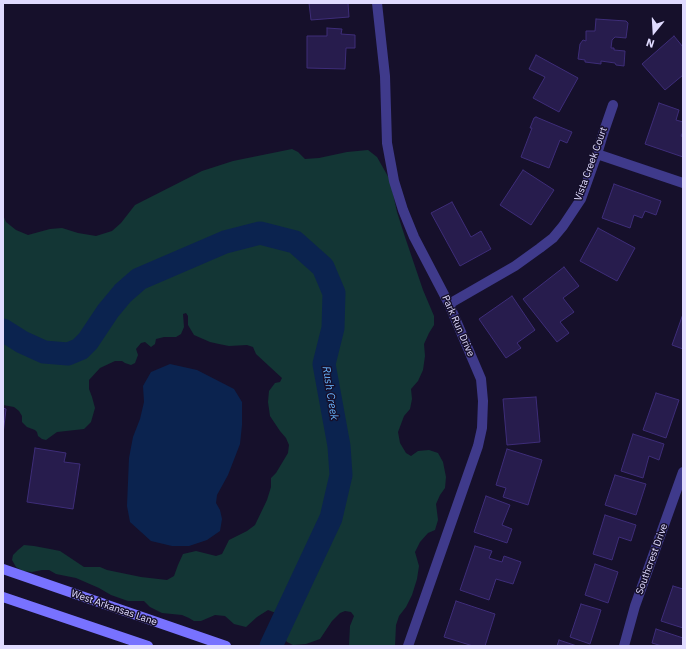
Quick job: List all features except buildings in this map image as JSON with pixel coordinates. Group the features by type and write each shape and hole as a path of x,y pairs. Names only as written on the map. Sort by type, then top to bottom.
{"main road":[{"name":"West Arkansas Lane","path":"3,569 226,646"},
{"path":"3,597 148,646"}],"street":[{"name":"Park Run Drive","path":"377,3 385,76 387,142 394,181 403,210 414,236 449,304 481,379 484,401 482,428 478,446 408,646"},
{"name":"Vista Creek Court","path":"449,304 515,266 553,238 563,226 581,199 613,105"},
{"path":"597,154 683,183"},
{"name":"Southcrest Drive","path":"624,646 635,606 683,472"}],"green space":[{"path":"292,149 298,152 305,159 368,150 377,157 390,180 397,212 405,237 423,290 434,316 434,325 424,344 425,356 423,370 418,381 411,389 412,399 410,409 404,416 398,432 400,443 406,453 411,456 418,451 429,450 438,453 443,462 446,477 445,488 436,504 438,520 435,530 428,533 420,542 415,552 419,566 417,579 412,595 406,607 399,616 396,625 395,646 349,646 350,626 354,616 351,612 345,611 340,613 332,621 320,639 306,644 293,645 287,642 283,637 276,613 268,610 246,627 234,624 225,616 215,615 201,621 194,621 182,615 162,613 150,607 144,601 128,601 111,595 76,578 56,574 49,570 32,572 23,571 16,567 12,560 13,555 24,545 34,546 60,551 84,567 100,567 107,570 141,577 167,580 174,576 183,554 196,551 216,556 222,554 229,540 255,525 267,500 271,487 271,478 276,473 288,453 289,445 286,438 270,416 268,402 269,391 275,383 280,382 282,378 256,354 253,347 247,345 229,346 219,344 194,335 188,325 188,316 186,313 183,314 184,327 181,334 176,337 156,339 155,344 151,347 145,342 141,343 136,349 138,355 135,363 131,365 122,361 115,361 100,368 89,380 89,389 95,408 91,422 84,429 57,432 46,440 38,436 35,430 27,427 22,422 22,416 19,411 14,407 3,405 3,215 6,222 16,230 28,235 50,229 62,228 78,233 96,236 112,231 121,223 135,205 202,171 233,161"}],"water":[{"path":"170,364 197,370 234,389 242,402 240,444 228,475 217,495 216,503 220,510 222,519 220,531 207,540 189,546 172,546 151,541 130,522 127,506 129,458 133,437 140,419 144,402 143,386 151,372"}],"waterway":[{"name":"Rush Creek","path":"3,330 22,342 44,352 68,354 80,349 88,341 108,311 123,293 139,279 225,242 260,233 295,242 323,267 334,293 333,328 324,364 339,446 341,475 331,518 271,646"}]}
